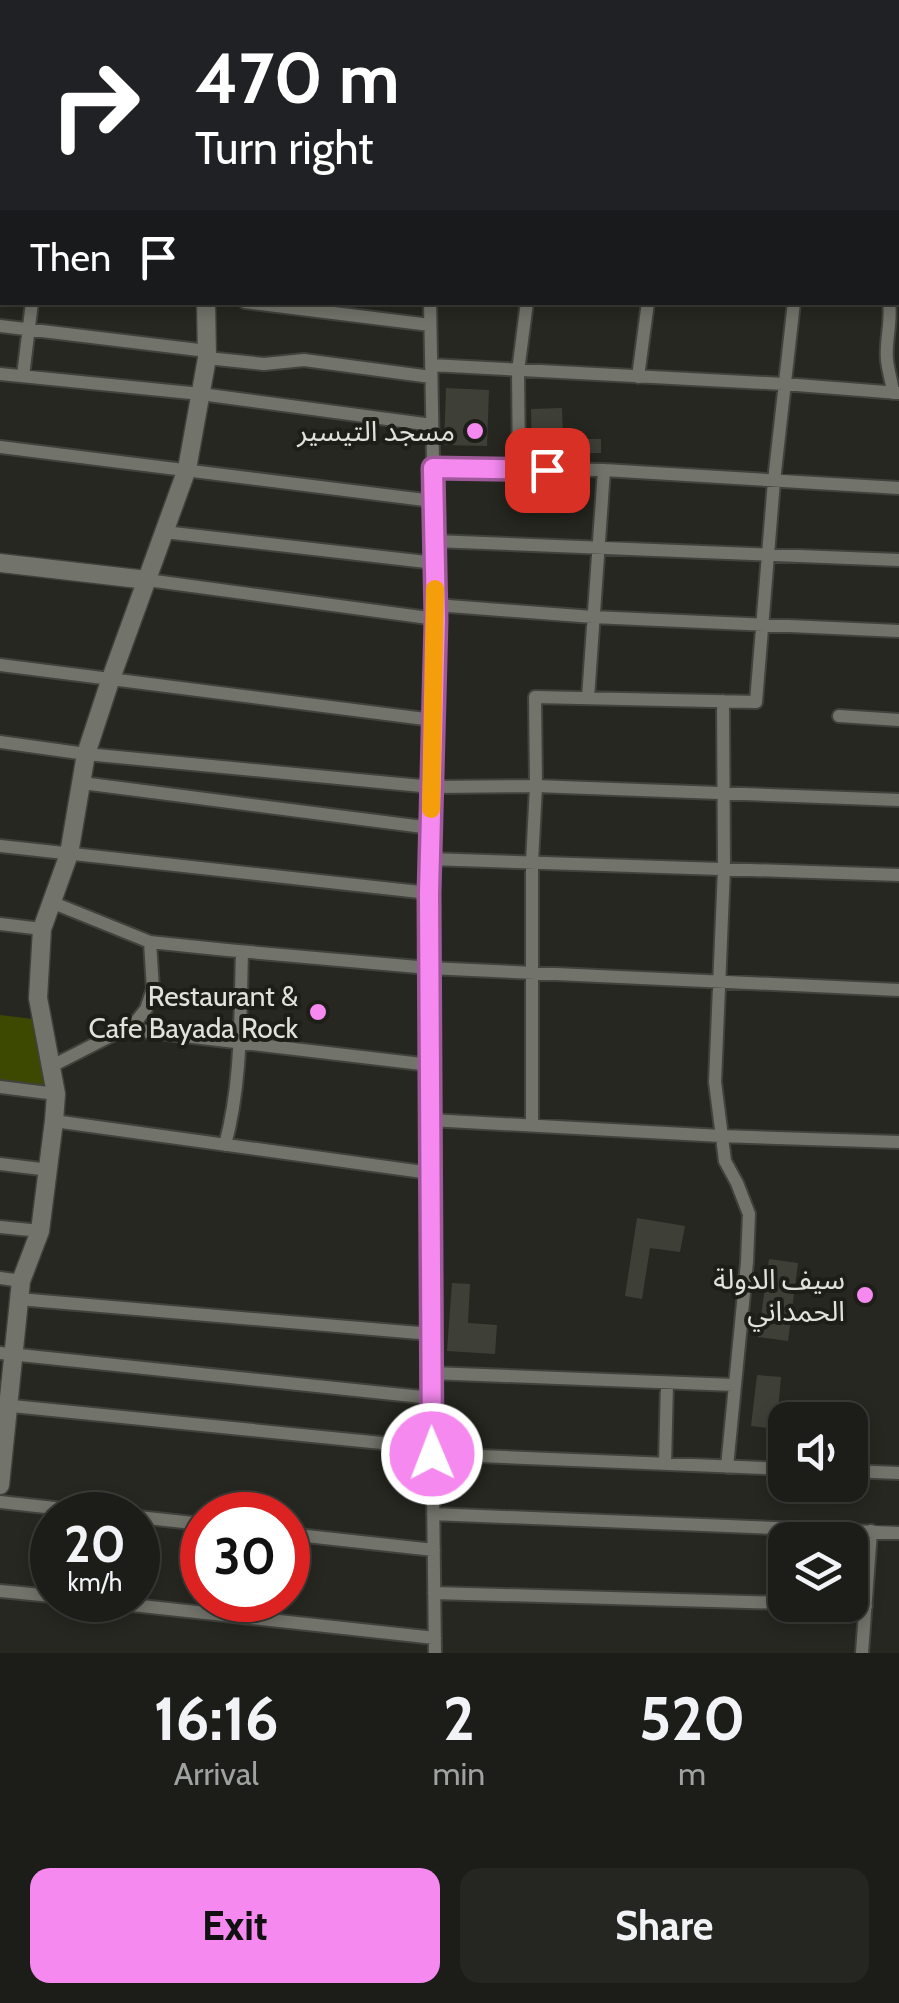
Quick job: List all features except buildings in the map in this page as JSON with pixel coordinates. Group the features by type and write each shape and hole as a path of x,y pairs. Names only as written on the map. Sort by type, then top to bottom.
{"main road":[{"path":"0,1485 7,1354 20,1290 40,1232 56,1094 38,998 42,930 69,854 86,754 188,469 207,355 206,305"},
{"path":"0,564 146,580"}],"street":[{"path":"23,376 32,305"},
{"path":"270,305 430,324"},
{"path":"160,1610 435,1646 429,893 436,612 430,305"},
{"path":"519,470 518,370 527,305"},
{"path":"638,377 648,305"},
{"path":"532,1124 536,697 756,702 794,305"},
{"path":"0,326 264,364 304,360 431,371 518,370 896,393 887,364 889,305"},
{"path":"0,374 202,394 432,425"},
{"path":"0,447 434,501"},
{"path":"433,468 604,470 899,488"},
{"path":"588,698 604,470"},
{"path":"164,532 435,563"},
{"path":"434,540 899,560"},
{"path":"146,580 436,612 899,630"},
{"path":"0,666 433,720"},
{"path":"723,701 724,868 716,1082 725,1161 749,1214 727,1467"},
{"path":"840,716 899,720"},
{"path":"0,742 86,754 432,787 536,786 899,800"},
{"path":"82,784 430,828"},
{"path":"0,846 429,893"},
{"path":"430,859 899,875"},
{"path":"51,902 150,942 242,952 533,974 899,990"},
{"path":"0,924 42,930"},
{"path":"50,1067 134,1024 146,1009 153,990 150,942"},
{"path":"225,1146 235,1102 242,952"},
{"path":"125,1029 430,1065"},
{"path":"0,1086 56,1094"},
{"path":"54,1120 430,1174"},
{"path":"430,1120 899,1142"},
{"path":"0,1164 49,1170"},
{"path":"0,1227 40,1232"},
{"path":"0,1278 20,1290 431,1334"},
{"path":"7,1354 432,1398"},
{"path":"431,1373 734,1385"},
{"path":"665,1464 667,1382"},
{"path":"4,1405 432,1451 768,1468"},
{"path":"868,1471 899,1472"},
{"path":"0,1502 30,1505"},
{"path":"434,1514 899,1532"},
{"path":"868,1576 871,1531"},
{"path":"310,1536 434,1550"},
{"path":"0,1590 30,1593"},
{"path":"434,1593 768,1603"},
{"path":"862,1653 865,1622"}],"green space":[{"path":"0,1015 42,1020 56,1094 0,1087"}],"slow traffic":[{"path":"431,809 435,589"}],"place":[{"name":"مسجد التيسير","path":"475,431"},
{"name":"Restaurant & Cafe Bayada Rock","path":"318,1012"},
{"name":"سيف الدولة الحمداني","path":"865,1295"}],"route":[{"path":"432,1454 429,893 436,619 433,468 547,470"}]}
